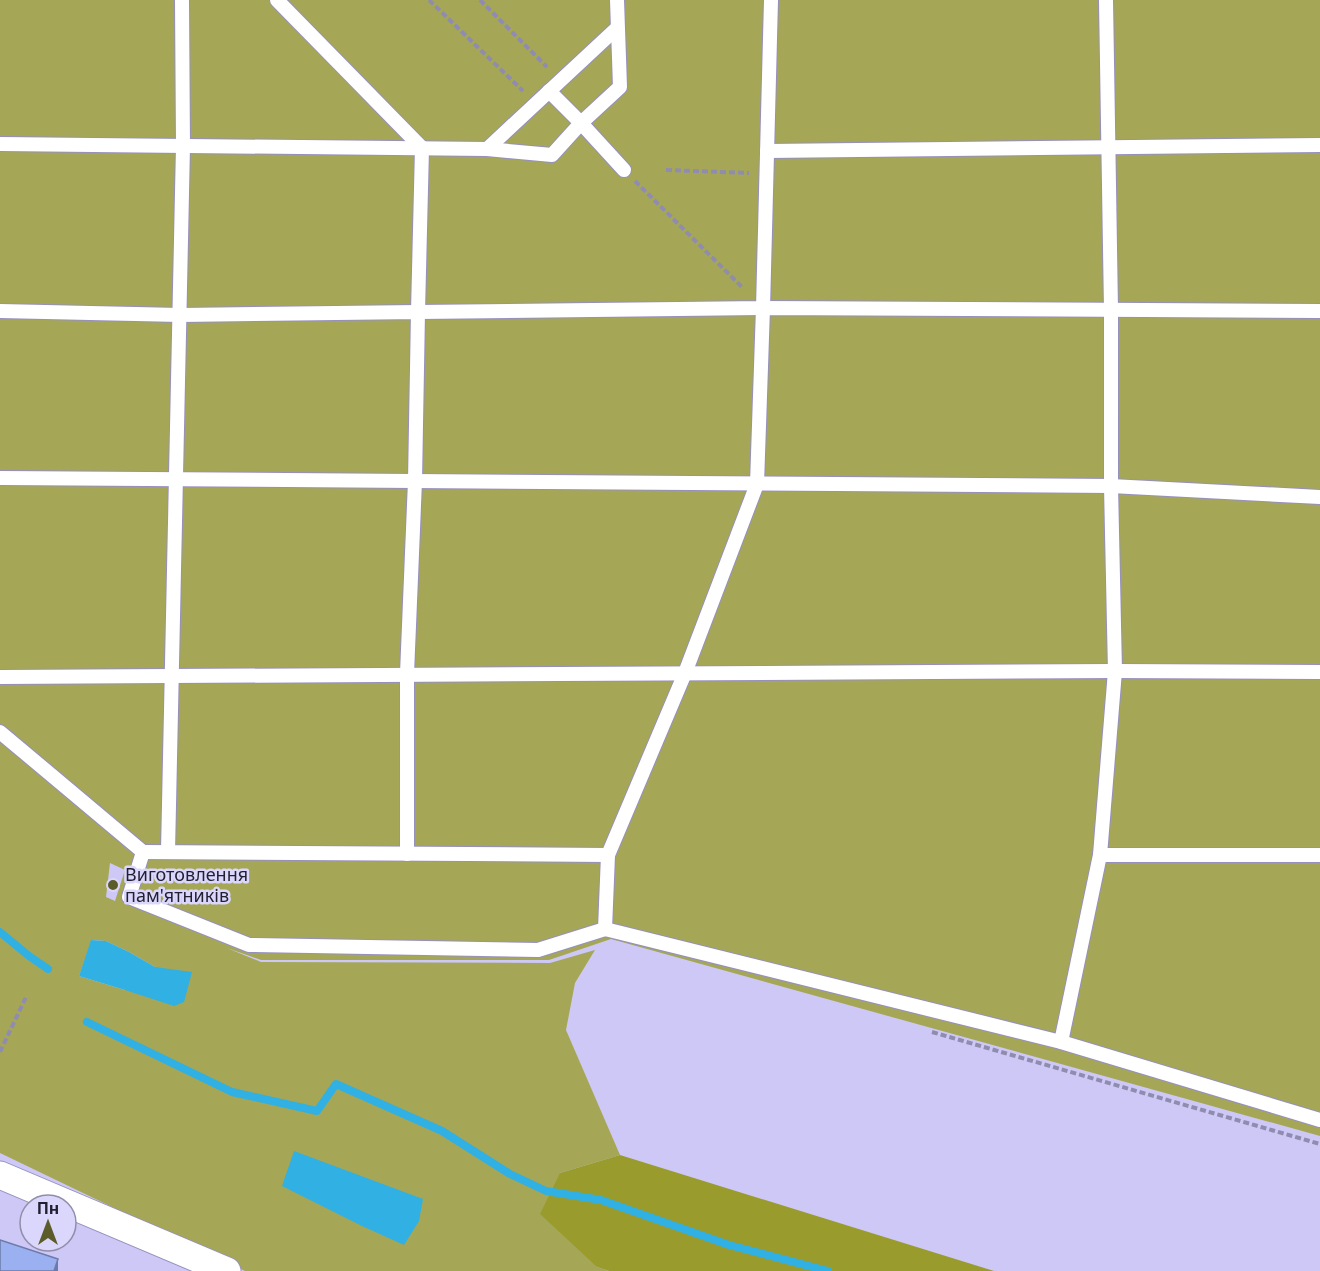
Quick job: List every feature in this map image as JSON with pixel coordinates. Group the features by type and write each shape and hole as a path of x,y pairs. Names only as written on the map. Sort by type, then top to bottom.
{"street":[{"path":"0,1175 227,1271"}],"lane":[{"path":"168,852 183,146 182,0"},
{"path":"277,0 422,148 415,481 406,674 406,854"},
{"path":"0,144 487,149 552,154 620,87 617,0"},
{"path":"605,929 608,855 685,673 757,484 771,0"},
{"path":"1061,1042 1100,855 1114,671 1112,310 1106,0"},
{"path":"487,149 617,28"},
{"path":"549,91 624,170"},
{"path":"767,151 1320,145"},
{"path":"0,311 180,315 763,308 1320,311"},
{"path":"0,478 1112,486 1320,497"},
{"path":"0,676 1320,672"},
{"path":"0,732 143,852 608,855"},
{"path":"143,852 129,897 249,945 538,950 605,929 1061,1042 1320,1120"},
{"path":"1100,855 1320,855"}],"path":[{"path":"429,0 536,103"},
{"path":"480,0 561,81"},
{"path":"624,170 763,308"},
{"path":"666,170 766,173"},
{"path":"0,1052 26,998"},
{"path":"931,1032 1320,1144"}],"shaded area":[{"path":"0,0 1320,0 1320,1136 611,939 549,960 261,960 227,948 261,962 550,963 595,950 575,983 566,1030 620,1155 560,1173 597,1267 609,1271 245,1271 0,1153","holes":["110,863 125,870 115,901 106,897","92,940 106,941 155,967 125,990 79,976"]},
{"path":"620,1155 994,1271 609,1271 597,1267 540,1214 560,1173"}],"water":[{"path":"91,940 106,941 155,967 192,972 184,1002 174,1006 79,976"},
{"path":"294,1151 423,1199 419,1221 404,1245 282,1186"}],"building":[{"path":"0,1240 18,1246 18,1253 40,1253 58,1259 54,1271 0,1271"}],"waterway":[{"path":"0,932 48,969"},
{"path":"87,1022 232,1092 317,1111 336,1084 442,1131 510,1174 546,1191 601,1200 729,1245 828,1271"}],"place":[{"name":"Виготовлення пам'ятників","path":"113,885"}]}
